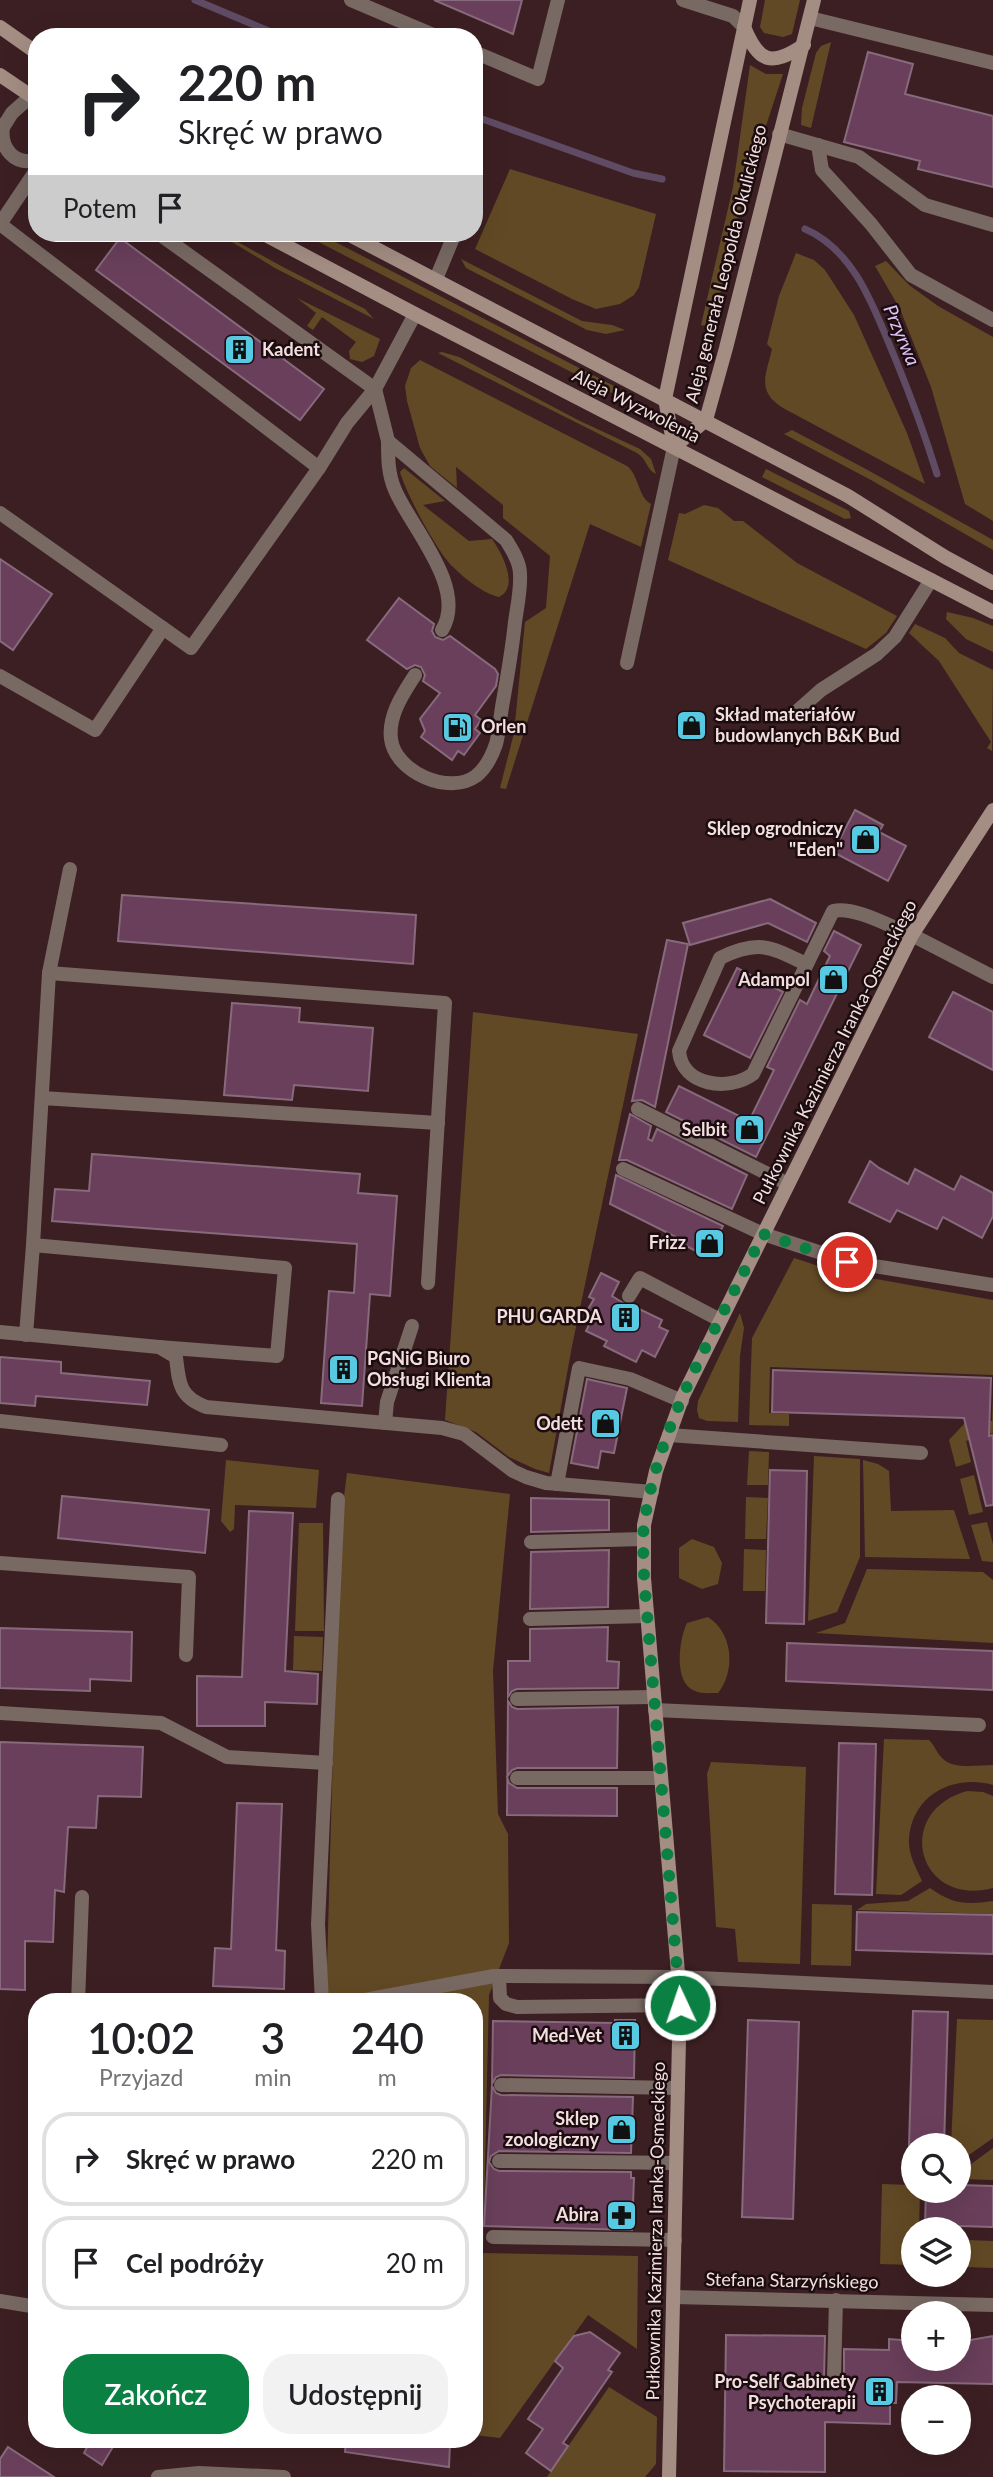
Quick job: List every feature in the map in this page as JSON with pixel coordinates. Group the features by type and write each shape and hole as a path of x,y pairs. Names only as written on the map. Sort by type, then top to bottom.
{"main road":[{"name":"Aleja generała Leopolda Okulickiego","path":"750,0 665,399 674,447 706,420 814,0"},
{"path":"0,27 28,47"},
{"path":"744,27 751,44 759,54 769,58 780,59 804,45"},
{"path":"0,75 28,90"},
{"name":"Aleja Wyzwolenia","path":"279,242 993,612"},
{"name":"Aleja Wyzwolenia","path":"364,242 848,496 945,557 993,583"},
{"name":"Pułkownika Kazimierza Iranka-Osmeckiego","path":"669,2477 680,2005 644,1578 644,1525 656,1471 669,1435 720,1320 912,935 993,810"}],"street":[{"path":"351,0 417,28"},
{"path":"483,56 538,79 558,0"},
{"path":"683,0 733,16 744,27"},
{"path":"810,18 993,62"},
{"path":"28,100 12,113 1,128 3,145 8,152 22,161 28,161"},
{"path":"779,134 859,158 925,205 993,225"},
{"path":"818,145 822,170 871,224 911,275 993,320"},
{"path":"28,182 0,224 319,468"},
{"path":"171,242 375,389 388,441 388,465 393,486 429,547 445,589 449,606 442,630"},
{"path":"436,279 451,242"},
{"path":"0,513 191,648 319,468 347,423 375,389 415,314"},
{"path":"388,441 506,540 514,553 520,573 511,662 496,744 487,764 478,775 466,782 432,780 415,773 393,749 392,723 399,700 415,675"},
{"path":"627,663 674,447"},
{"path":"794,714 821,690 877,654 895,637 931,580"},
{"path":"0,676 95,730 163,628"},
{"path":"26,1335 50,973 70,869"},
{"path":"806,964 766,946 729,953 720,958 679,1051 680,1063 685,1071 704,1081 724,1085 743,1081 753,1074 833,911 842,909 912,935 993,976"},
{"path":"50,973 445,1003 428,1283"},
{"path":"42,1098 438,1123"},
{"path":"638,1109 788,1184"},
{"path":"623,1169 763,1234 849,1262 993,1285"},
{"path":"0,1332 277,1356 285,1268 33,1245"},
{"path":"629,1296 640,1278 720,1320"},
{"path":"385,1423 387,1402 412,1326"},
{"path":"159,1347 176,1357 179,1383 191,1402 206,1407 442,1428 464,1434 513,1471 536,1480 652,1492"},
{"path":"557,1484 579,1368 630,1379 682,1401"},
{"path":"0,1421 221,1445"},
{"path":"669,1435 921,1453"},
{"path":"322,1993 318,1924 338,1499"},
{"path":"531,1542 644,1538"},
{"path":"0,1563 189,1577 186,1655"},
{"path":"530,1619 647,1616"},
{"path":"517,1699 655,1704 979,1725"},
{"path":"0,1713 162,1723 227,1757 326,1763"},
{"path":"517,1778 661,1778"},
{"path":"78,1993 82,1897"},
{"path":"499,1976 500,1998 506,2004 517,2007 680,2005"},
{"path":"404,1993 499,1976 678,1977 993,1992"},
{"path":"501,2085 678,2088"},
{"path":"499,2161 676,2164"},
{"path":"493,2237 675,2240"},
{"name":"Stefana Starzyńskiego","path":"674,2297 993,2305"},
{"path":"834,2377 836,2300"},
{"path":"0,2301 28,2306"},
{"path":"158,2477 199,2473 284,2477"}],"shaded area":[{"path":"765,0 800,0 792,34 783,37 764,33 760,27"},
{"path":"831,42 811,128 801,125 802,108 816,53 821,46"},
{"path":"750,65 766,74 783,74 745,190 712,328 701,325 733,187"},
{"path":"510,169 656,214 639,287 634,295 620,304 596,309 475,249 478,242 483,242 483,231"},
{"path":"232,242 238,242 365,309 374,319 275,268"},
{"path":"318,242 335,242 616,387 617,391 612,393"},
{"path":"796,253 814,260 825,270 854,315 907,433 925,484 783,408 769,395 765,382 772,349 767,344 779,296"},
{"path":"461,259 582,321 612,325 625,330 606,334 587,330 466,268"},
{"path":"886,261 909,285 938,306 993,337 993,521 965,504 931,387 900,309 875,266"},
{"path":"297,298 380,339 374,356 362,362 350,359 349,351 356,342 322,317 313,330 307,326 316,313"},
{"path":"438,353 459,357 578,420 640,449 651,459 656,474 637,453"},
{"path":"420,360 627,466 643,496 651,504 641,547 590,524 506,789 500,788 514,733 525,622 546,608 550,556 503,518 503,505 456,467 457,488 430,466 420,448 405,386 411,368"},
{"path":"792,430 993,540 993,550 784,434"},
{"path":"404,468 445,501 423,505 469,541 492,539 504,561 509,578 505,592 499,597 475,585 446,559 409,494 400,472"},
{"path":"766,469 849,511 851,518 845,519 762,477"},
{"path":"704,505 718,508 734,521 743,521 797,563 897,616 886,633 866,649 668,560 679,513 685,514"},
{"path":"947,612 993,626 993,652 966,639 946,619"},
{"path":"915,624 945,638 959,653 993,670 992,751 987,748 991,742 939,661 909,633"},
{"path":"473,1012 638,1034 572,1346 549,1473 509,1457 476,1432 445,1420"},
{"path":"794,1258 837,1272 993,1300 993,1375 770,1367 769,1413 789,1414 789,1426 749,1425 752,1338"},
{"path":"740,1313 744,1328 740,1356 738,1422 707,1421 699,1418 698,1401"},
{"path":"993,1398 993,1433 966,1441 971,1462 956,1467 949,1440 965,1420 992,1421"},
{"path":"749,1451 769,1452 768,1485 747,1485"},
{"path":"814,1456 860,1459 860,1557 837,1612 808,1621"},
{"path":"226,1460 319,1470 316,1508 235,1505 234,1529 230,1532 221,1521"},
{"path":"863,1460 878,1464 889,1471 891,1511 954,1510 970,1559 865,1557"},
{"path":"347,1473 510,1494 493,1671 498,1814 508,1834 509,1943 489,1995 483,2253 483,1993 326,1993 339,1536"},
{"path":"974,1475 983,1512 969,1515 960,1479"},
{"path":"746,1497 768,1498 766,1539 745,1539"},
{"path":"987,1522 993,1544 993,1562 982,1561 971,1525"},
{"path":"299,1523 323,1523 324,1631 295,1631"},
{"path":"692,1539 714,1547 722,1563 718,1584 702,1589 679,1578 679,1548"},
{"path":"744,1549 766,1550 765,1591 743,1591"},
{"path":"867,1569 983,1572 993,1580 993,1643 816,1633 845,1623"},
{"path":"708,1617 723,1633 729,1653 728,1674 718,1693 695,1691 683,1679 681,1670 680,1649 687,1623"},
{"path":"294,1636 323,1637 322,1671 293,1670"},
{"path":"884,1739 929,1740 947,1762 966,1766 993,1765 993,1785 978,1782 950,1786 937,1791 918,1810 912,1824 909,1845 922,1881 901,1895 876,1894"},
{"path":"711,1762 806,1767 800,1964 738,1962 735,1929 716,1927 707,1774"},
{"path":"967,1791 993,1796 993,1888 967,1890 947,1884 932,1872 924,1855 922,1836 929,1818 944,1802"},
{"path":"930,1888 960,1902 993,1901 993,1914 857,1910 866,1904 908,1901"},
{"path":"812,1904 852,1905 851,1966 811,1965"},
{"path":"957,2019 993,2020 993,2138 971,2154 971,2133 952,2133"},
{"path":"993,2148 993,2180 971,2179 971,2164"},
{"path":"882,2184 901,2185 901,2203 920,2203 919,2217 901,2217 901,2265 880,2264"},
{"path":"971,2240 993,2241 993,2268 971,2267"},
{"path":"483,2253 638,2256 637,2349 588,2315 500,2438 483,2436"},
{"path":"609,2387 657,2417 656,2464 645,2477 547,2477"}],"building":[{"path":"434,0 522,0 513,34"},
{"path":"868,52 913,64 905,94 993,116 993,187 918,169 920,161 844,142"},
{"name":"Kadent","path":"117,242 125,242 324,389 300,420 96,270"},
{"path":"0,559 52,594 13,650 0,641"},
{"path":"399,598 434,624 432,631 435,637 443,640 450,636 498,674 496,686 475,715 481,720 475,729 480,733 464,755 458,751 452,760 421,737 425,731 420,719 440,693 423,681 425,675 421,667 415,665 407,669 367,640"},
{"name":"Sklep ogrodniczy \"Eden\"","path":"855,810 883,825 879,832 906,846 888,881 833,852"},
{"path":"122,895 416,915 413,964 118,941"},
{"path":"770,899 816,923 807,942 768,923 690,945 683,923"},
{"path":"834,931 861,945 756,1157 666,1112 679,1086 749,1121 774,1070 767,1067 800,1000 807,1004 830,956 824,951"},
{"path":"667,940 688,944 655,1107 642,1100 632,1101"},
{"path":"737,968 783,992 750,1058 704,1035"},
{"path":"953,992 993,1012 993,1070 929,1037"},
{"path":"232,1003 300,1008 299,1022 373,1028 368,1091 294,1085 292,1100 224,1095"},
{"path":"630,1114 651,1126 648,1139 652,1141 657,1129 747,1175 732,1209 627,1160 619,1160"},
{"path":"92,1154 360,1174 358,1193 397,1196 390,1296 370,1294 362,1406 321,1403 329,1291 354,1293 357,1244 52,1221 55,1189 89,1191"},
{"path":"870,1161 908,1184 915,1169 954,1190 961,1176 993,1193 993,1216 982,1238 943,1217 937,1229 897,1210 890,1222 849,1202"},
{"path":"616,1175 723,1226 707,1257 675,1240 676,1237 610,1204"},
{"name":"PHU GARDA","path":"601,1273 619,1282 612,1296 662,1320 659,1327 668,1331 655,1357 642,1350 636,1362 604,1346 607,1341 586,1331 594,1315 587,1311 594,1299 589,1297"},
{"path":"0,1357 61,1362 61,1373 150,1381 147,1405 36,1396 35,1406 0,1403"},
{"path":"773,1370 991,1378 989,1436 993,1435 993,1505 986,1506 964,1418 772,1412"},
{"path":"587,1379 627,1388 614,1453 601,1451 598,1468 571,1463"},
{"path":"770,1470 807,1471 804,1624 766,1623"},
{"path":"62,1496 209,1510 205,1553 58,1538"},
{"path":"531,1498 609,1500 609,1530 531,1532"},
{"path":"249,1511 293,1513 285,1671 318,1674 317,1704 265,1702 265,1726 197,1726 197,1676 242,1677"},
{"path":"609,1550 608,1607 530,1609 531,1552"},
{"path":"608,1627 607,1661 619,1662 618,1688 517,1689 508,1697 508,1661 530,1661 530,1629"},
{"path":"0,1628 132,1632 131,1681 90,1679 90,1691 0,1688"},
{"path":"787,1643 993,1651 993,1690 786,1681"},
{"path":"508,1701 517,1709 618,1707 617,1768 517,1768 507,1777"},
{"path":"0,1742 143,1747 141,1797 98,1796 96,1828 68,1827 64,1892 55,1890 53,1942 25,1941 25,1990 0,1989"},
{"path":"839,1743 876,1744 872,1895 835,1894"},
{"path":"507,1778 509,1783 517,1788 617,1788 617,1816 507,1815"},
{"path":"237,1803 282,1804 276,1950 285,1951 284,1989 213,1986 215,1948 231,1949"},
{"path":"857,1912 993,1915 993,1954 856,1950"},
{"path":"913,2011 948,2012 944,2133 909,2133"},
{"path":"615,2020 635,2020 634,2078 501,2075 496,2077 492,2084 493,2021 615,2023"},
{"path":"748,2020 799,2022 793,2219 742,2217"},
{"path":"492,2086 496,2093 501,2095 633,2097 631,2153 499,2151 491,2156 489,2162 499,2171 631,2172 631,2178 634,2178 632,2230 484,2226"},
{"path":"971,2185 993,2186 993,2227 971,2226 971,2217 925,2217 926,2203 971,2203"},
{"path":"590,2332 620,2353 608,2370 612,2372 563,2443 568,2446 551,2471 526,2453 543,2429 528,2419 563,2368 555,2361 574,2336"},
{"path":"726,2335 825,2336 824,2377 828,2385 834,2387 842,2383 844,2378 844,2349 889,2350 889,2339 901,2340 901,2371 971,2371 971,2340 993,2336 993,2384 897,2382 896,2403 890,2403 890,2424 825,2422 825,2472 724,2471"},
{"path":"8,2447 54,2477 0,2477 0,2459"},
{"path":"87,2448 112,2448 102,2465 84,2453"},
{"path":"345,2448 450,2448 449,2467 345,2452"}],"waterway":[{"name":"Przyrwa","path":"195,0 262,28"},
{"name":"Przyrwa","path":"483,119 633,173 662,179"},
{"name":"Przyrwa","path":"805,229 838,252 862,284 901,373 937,474"}],"place":[{"name":"Kadent","path":"239,350"},
{"name":"Skład materiałów budowlanych B&K Bud","path":"692,725"},
{"name":"Orlen","path":"458,727"},
{"name":"Sklep ogrodniczy \"Eden\"","path":"866,839"},
{"name":"Adampol","path":"833,980"},
{"name":"Selbit","path":"750,1130"},
{"name":"Frizz","path":"709,1243"},
{"name":"PHU GARDA","path":"625,1317"},
{"name":"PGNiG Biuro Obsługi Klienta","path":"344,1369"},
{"name":"Odett","path":"606,1424"},
{"name":"Med-Vet","path":"625,2036"},
{"name":"Sklep zoologiczny","path":"622,2129"},
{"name":"Abira","path":"622,2215"},
{"name":"Pro-Self Gabinety Psychoterapii","path":"879,2392"}],"route":[{"path":"680,2005 644,1578 644,1525 656,1471 683,1396 763,1234 847,1262"}]}
